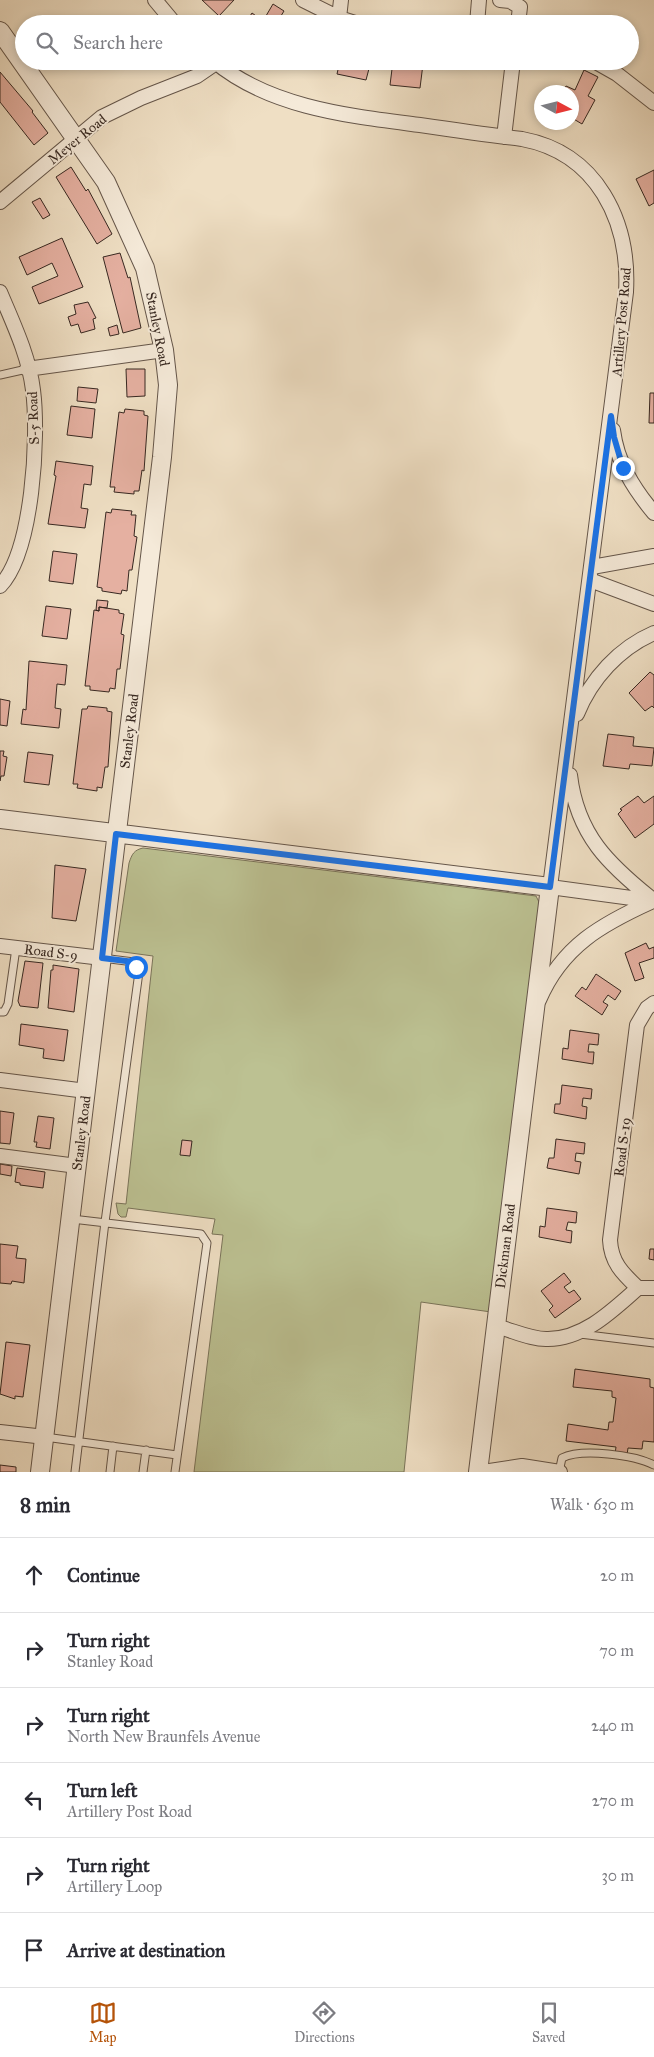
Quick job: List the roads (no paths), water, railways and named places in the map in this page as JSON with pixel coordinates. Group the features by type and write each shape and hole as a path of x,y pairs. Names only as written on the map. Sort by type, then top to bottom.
{"street":[{"path":"155,0 168,15"},
{"path":"303,0 333,15"},
{"path":"339,15 340,0"},
{"path":"478,15 479,0"},
{"path":"500,0 520,7 519,15"},
{"name":"Stanley Road","path":"0,31 15,52"},
{"name":"Stanley Road","path":"28,70 106,182 131,233 145,268 164,350 168,385 166,416 40,1472"},
{"name":"Meyer Road","path":"0,202 112,111 197,76 205,70"},
{"name":"Artillery Post Road","path":"227,70 272,94 340,114 544,144 574,159 601,188 617,220 624,244 627,276 611,416 550,887"},
{"path":"504,137 512,70"},
{"path":"610,70 654,103"},
{"name":"S-5 Road","path":"0,292 15,328 33,388 35,411 32,479 25,531 10,572 0,586"},
{"path":"27,369 164,350"},
{"path":"611,416 614,437 623,468 639,495 654,513"},
{"path":"591,574 654,556"},
{"path":"591,574 654,604"},
{"path":"571,731 586,695 603,671 636,643 654,633"},
{"name":"Artillery Post Road","path":"568,755 575,802 592,841 610,864 654,901"},
{"path":"0,820 654,901"},
{"name":"Dickman Road","path":"478,1472 550,887"},
{"name":"Dickman Road","path":"534,1020 537,1005 550,978 580,942 596,930 654,901"},
{"name":"Road S-9","path":"0,946 102,958"},
{"name":"Road S-19","path":"638,1288 615,1264 611,1254 610,1240 637,1025 647,1008 654,1003"},
{"path":"0,1080 86,1091"},
{"path":"0,1156 77,1166"},
{"path":"495,1326 547,1340 567,1338 598,1321 638,1288 654,1288"},
{"path":"0,1432 45,1437"},
{"path":"483,1472 522,1466 560,1472"}],"lane":[{"path":"0,375 27,369"},
{"path":"0,1012 4,1012 8,1004 16,948"},
{"path":"75,1472 138,972 134,962 102,958"},
{"path":"71,1219 201,1234 206,1243 175,1472"},
{"path":"576,1334 654,1343"},
{"path":"45,1437 177,1455"},
{"path":"110,1472 113,1446"},
{"path":"144,1472 146,1450"},
{"path":"560,1472 562,1458 574,1453 636,1459 654,1465"}]}
